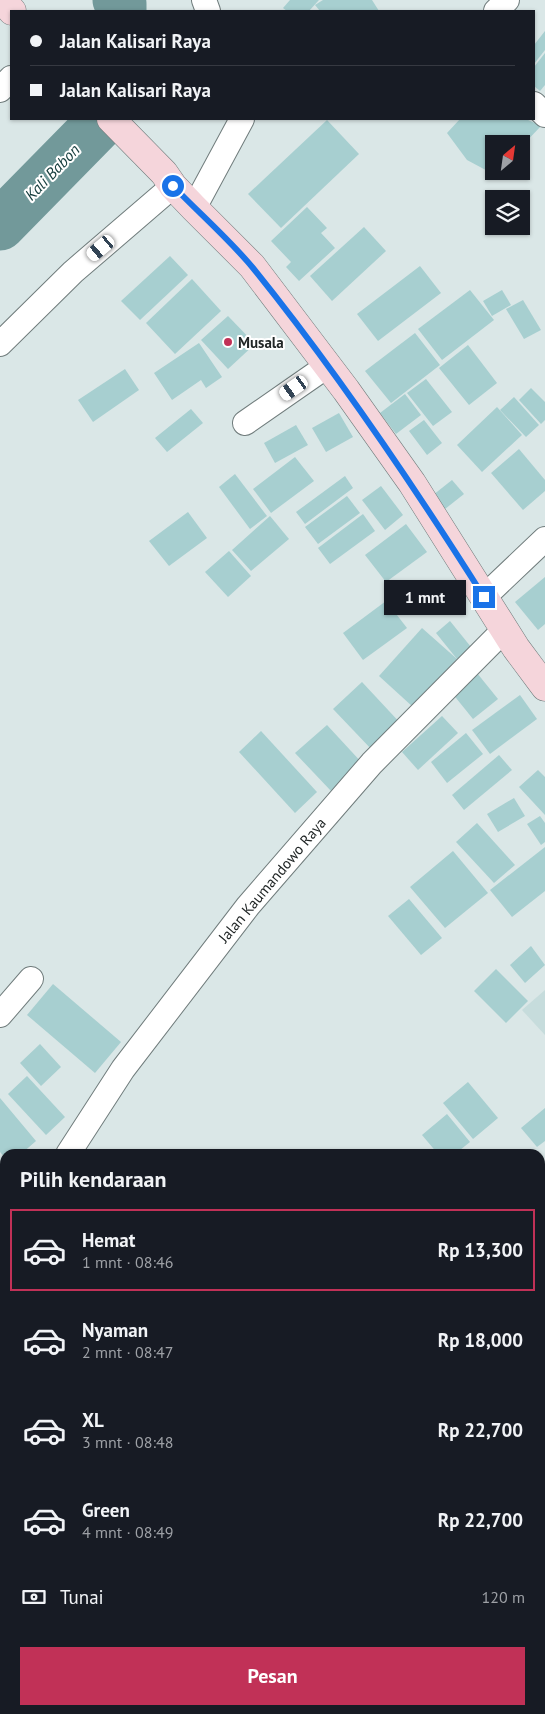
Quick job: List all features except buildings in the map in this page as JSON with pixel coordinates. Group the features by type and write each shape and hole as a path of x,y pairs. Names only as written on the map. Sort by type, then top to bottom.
{"street":[{"path":"2,0 11,10"},
{"path":"497,10 508,0"},
{"path":"0,90 10,79"},
{"path":"535,105 545,116"},
{"path":"112,120 194,208 252,266 412,483 504,630 545,687"},
{"path":"194,208 235,124"},
{"path":"0,344 169,180"},
{"path":"245,423 327,366"},
{"path":"484,597 545,539"},
{"name":"Jalan Kaumandowo Raya","path":"71,1149 123,1069 248,906 372,763 504,630"},
{"path":"0,1015 31,979"}],"shaded area":[{"path":"545,990 545,1035 522,1010"}],"waterway":[{"name":"Kali Babon","path":"118,0 121,4 121,10"},
{"name":"Kali Babon","path":"0,225 103,120"}],"place":[{"name":"Musala","path":"228,342"}],"route":[{"path":"173,186 252,266 346,390 412,483 484,597"}]}
